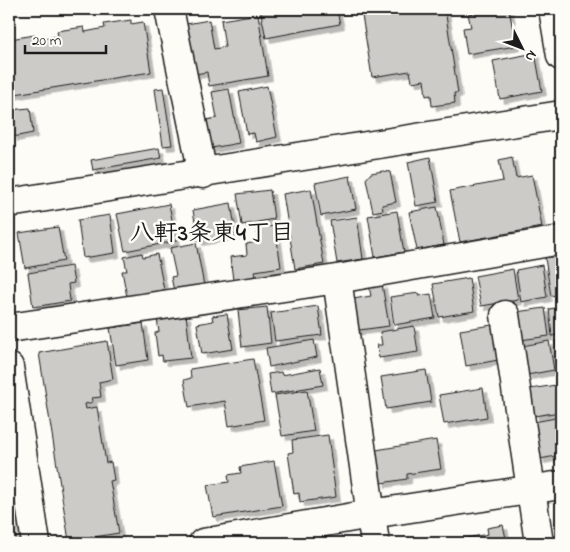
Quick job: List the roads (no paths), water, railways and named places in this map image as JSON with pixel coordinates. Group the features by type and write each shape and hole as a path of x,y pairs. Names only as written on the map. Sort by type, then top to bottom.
{"street":[{"path":"169,9 203,174"},
{"path":"553,9 561,56"},
{"path":"9,203 203,174 561,116"},
{"path":"9,328 337,279 561,240"},
{"path":"337,279 375,543"},
{"path":"505,315 539,543"},
{"path":"9,367 36,543"},
{"path":"203,543 371,514 530,491 561,484"}],"district":[{"name":"八軒3条東4丁目","path":"212,234"}]}
